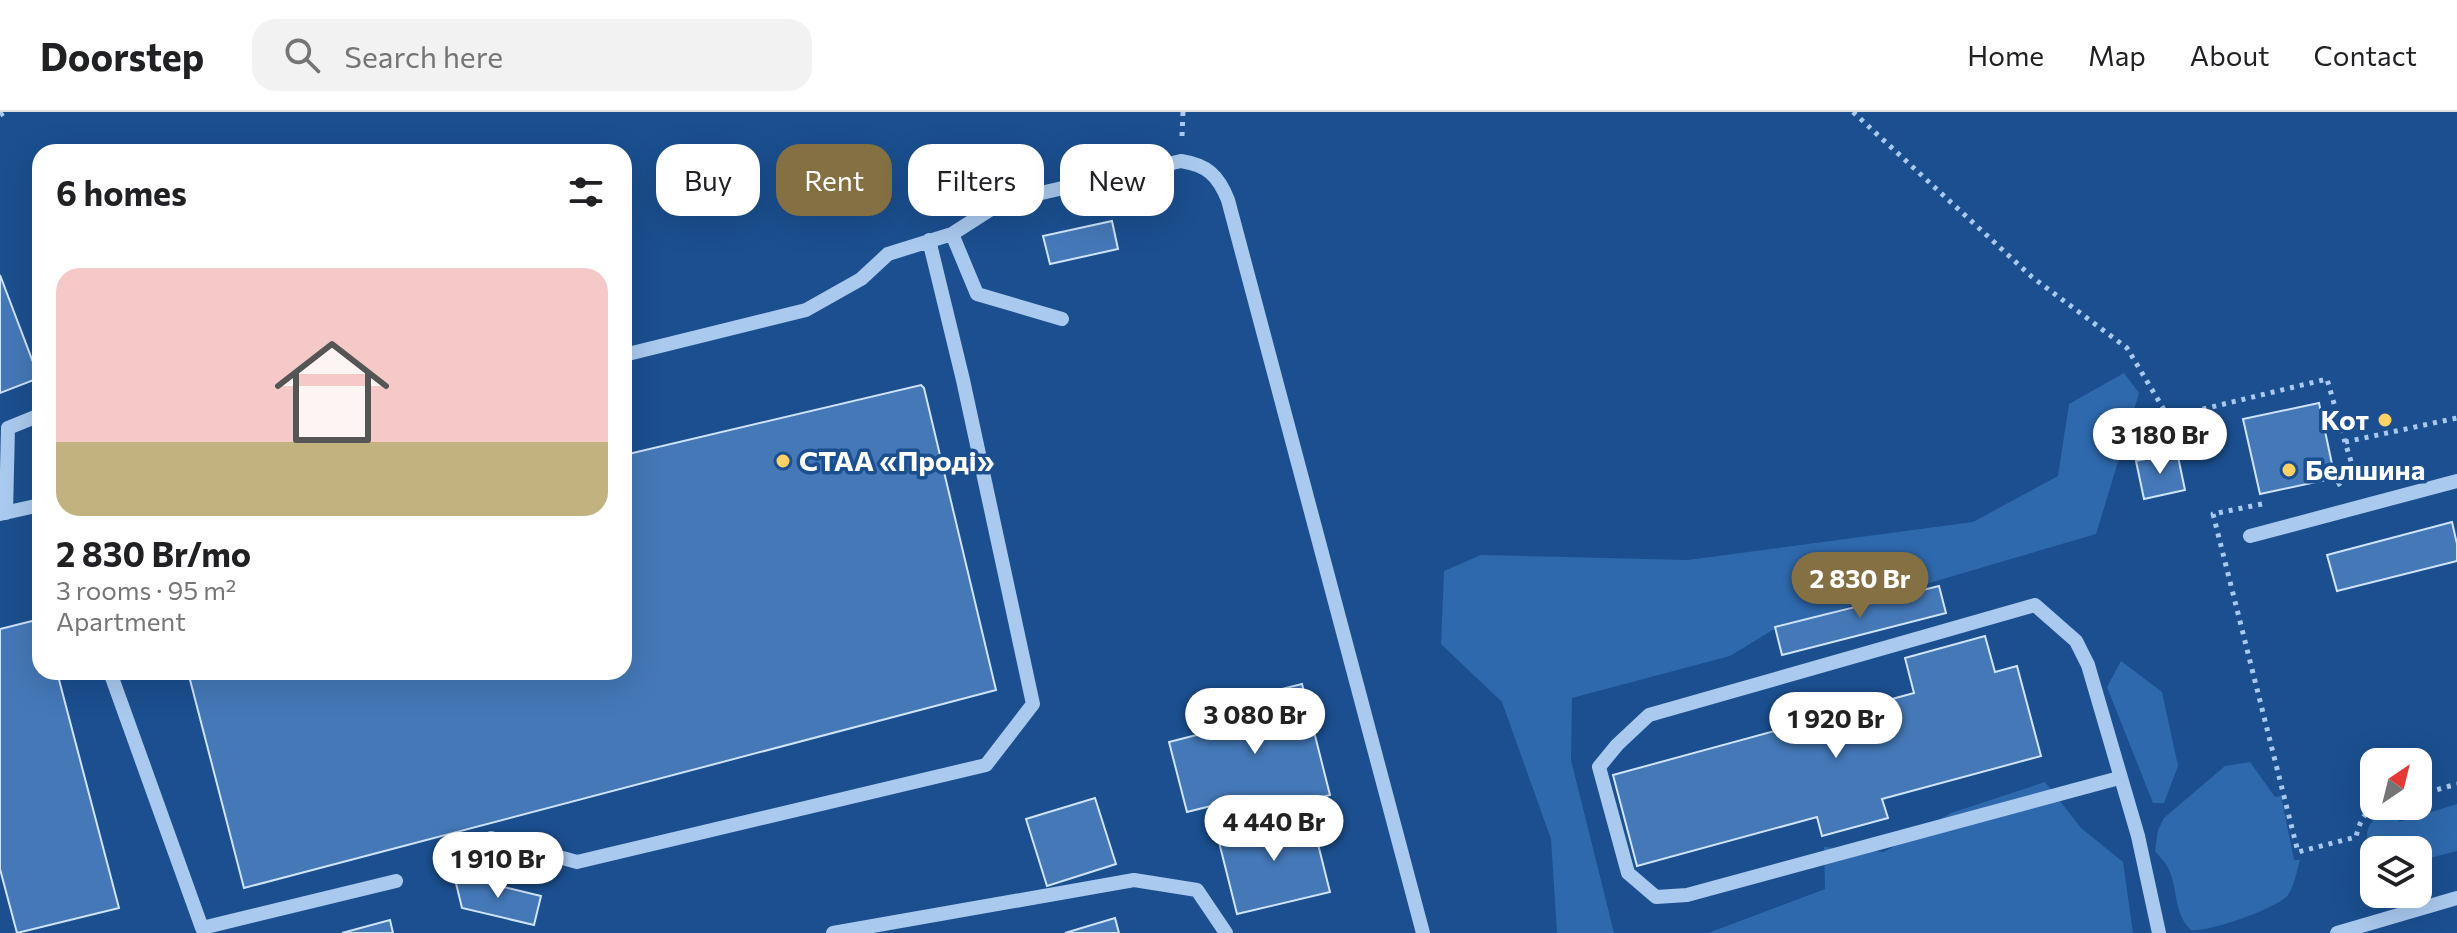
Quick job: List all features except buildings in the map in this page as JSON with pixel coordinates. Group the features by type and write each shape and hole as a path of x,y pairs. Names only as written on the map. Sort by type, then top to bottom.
{"lane":[{"path":"632,353 806,310 861,279 888,254 952,234 1002,202 1181,161 1198,163 1210,170 1228,200 1423,933"},
{"path":"952,234 977,294 1062,319"},
{"path":"491,838 577,862 986,765 1033,704 963,380 929,240"},
{"path":"32,418 8,428 3,514 32,507"},
{"path":"2250,536 2457,481"},
{"path":"2119,778 1687,895 1656,897 1628,873 1599,767 1649,715 2035,605 2076,641 2088,665 2138,836 2159,933"},
{"path":"113,680 202,928 396,881"},
{"path":"833,933 1134,880 1197,890 1226,933"},
{"path":"2337,933 2457,898"}],"path":[{"path":"1853,112 2032,277 2127,348 2169,418"},
{"path":"2154,421 2327,379 2353,469 2349,478 2330,489"},
{"path":"2345,442 2457,418"},
{"path":"2270,502 2213,514 2298,852 2356,837 2361,820"},
{"path":"2432,791 2457,784"}],"shaded area":[{"path":"2124,373 2139,393 2096,534 1776,628 1730,656 1572,698 1571,760 1614,933 1557,933 1551,839 1502,702 1441,644 1444,571 1481,555 1688,560 1973,522 2058,476 2069,404"},
{"path":"2121,661 2162,692 2178,766 2164,803 2153,803 2107,687"},
{"path":"2250,762 2275,797 2281,796 2294,860 2300,860 2294,883 2288,895 2270,907 2225,924 2191,930 2181,916 2166,864 2155,851 2158,830 2164,818 2225,766"},
{"path":"2045,782 2081,828 2123,862 2133,933 1708,933 1825,889 1824,847 1884,852 1951,813"},
{"path":"2457,804 2457,851 2432,857 2432,836 2367,836 2373,820 2432,820 2432,812"}],"place":[{"name":"Кот","path":"2385,420"},
{"name":"СТАА «Проді»","path":"783,461"},
{"name":"Белшина","path":"2289,470"}]}
